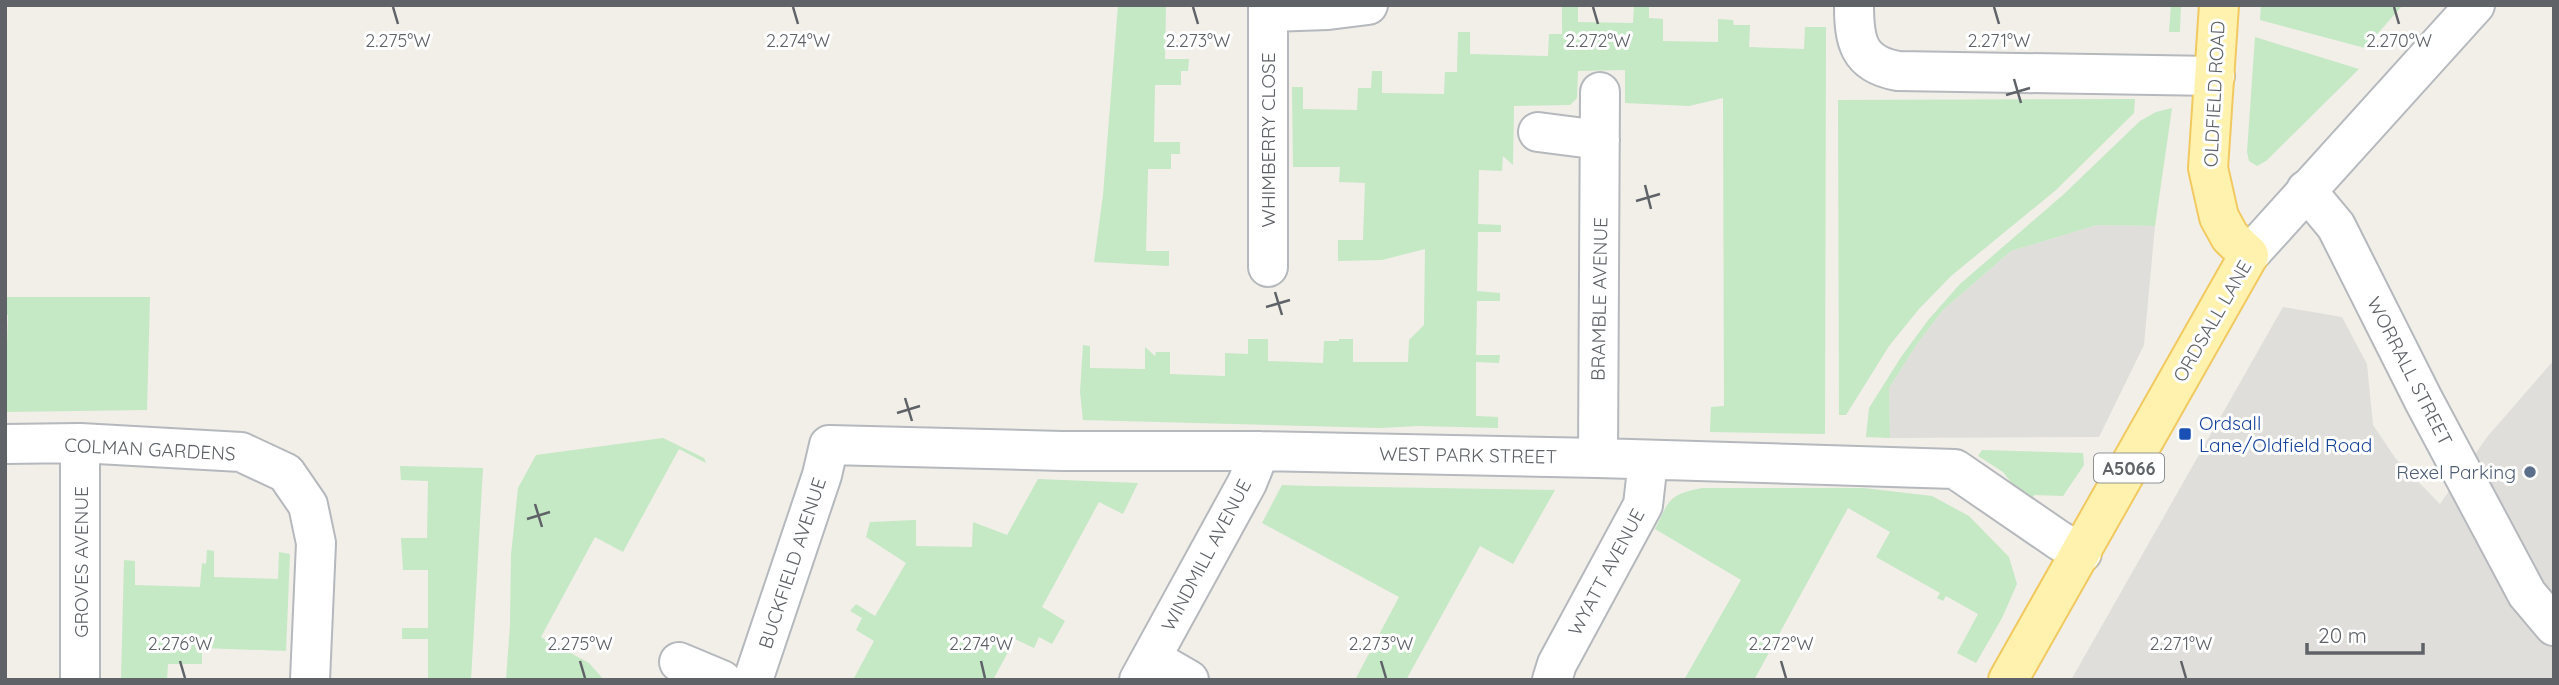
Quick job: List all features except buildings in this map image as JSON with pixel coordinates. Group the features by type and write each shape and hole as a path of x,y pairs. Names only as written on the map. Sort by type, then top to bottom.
{"main road":[{"name":"OLDFIELD ROAD","path":"2220,5 2208,168 2219,217 2230,237 2249,255"},
{"name":"ORDSALL LANE","path":"2008,680 2249,255"}],"street":[{"name":"WHIMBERRY CLOSE","path":"1268,267 1268,9 1328,10 1368,5"},
{"path":"1854,5 1856,40 1871,62 1883,69 2215,76"},
{"name":"ORDSALL LANE","path":"2249,255 2475,5"},
{"name":"BRAMBLE AVENUE","path":"1598,458 1600,92"},
{"path":"1538,132 1600,140"},
{"name":"WORRALL STREET","path":"2305,190 2336,226 2424,401 2527,594 2554,626"},
{"name":"COLMAN GARDENS","path":"5,444 80,443 241,452 285,473 308,505 316,543 310,680"},
{"name":"GROVES AVENUE","path":"80,443 80,680"},
{"name":"WEST PARK STREET","path":"829,445 1062,451 1260,451 1910,466 1955,470 2082,553"},
{"name":"BUCKFIELD AVENUE","path":"753,680 822,475 829,445"},
{"name":"WINDMILL AVENUE","path":"1189,680 1145,669 1247,483 1260,451"},
{"name":"WYATT AVENUE","path":"1552,680 1557,664 1643,505 1648,461"},
{"path":"679,662 722,680"}],"shaded area":[{"path":"2097,225 2155,226 2144,345 2099,437 1890,438 1889,388 1943,310 2011,251"},
{"path":"2283,307 2342,317 2367,364 2373,425 2396,459 2440,504 2487,437 2554,360 2554,680 2071,680"}],"green space":[{"path":"1118,5 1166,5 1165,59 1189,59 1188,71 1181,71 1181,85 1155,85 1154,142 1180,142 1180,154 1171,154 1171,169 1148,169 1146,251 1169,251 1169,266 1094,262 1103,195"},
{"path":"1562,5 1578,5 1578,22 1633,23 1634,5 1649,5 1649,18 1663,19 1663,41 1718,42 1718,19 1733,20 1734,25 1750,25 1749,47 1804,49 1805,27 1826,27 1825,434 1710,432 1711,407 1724,406 1723,98 1689,106 1625,103 1625,70 1578,71 1577,98 1570,105 1514,106 1513,165 1503,156 1502,171 1479,170 1478,224 1501,225 1501,232 1478,232 1477,291 1500,293 1500,301 1477,301 1476,355 1500,355 1499,363 1476,362 1476,416 1498,417 1498,428 1380,428 1083,420 1080,392 1083,345 1090,346 1090,368 1145,369 1145,347 1155,356 1156,352 1170,352 1170,374 1225,376 1225,353 1248,354 1248,339 1268,339 1268,361 1323,363 1324,341 1353,339 1353,362 1408,362 1409,340 1424,325 1425,249 1382,260 1338,261 1338,240 1363,240 1365,183 1339,182 1340,167 1293,167 1292,87 1303,87 1303,109 1357,110 1358,88 1371,88 1372,71 1382,71 1382,93 1444,94 1445,72 1457,72 1458,32 1470,32 1470,54 1548,56 1549,34 1562,34"},
{"path":"2171,5 2181,5 2180,32 2169,32"},
{"path":"2261,5 2401,7 2365,48 2260,20"},
{"path":"2255,37 2359,69 2266,161 2257,166 2249,161 2247,152"},
{"path":"2135,99 2134,113 2056,190 1951,276 1919,309 1889,346 1846,415 1839,415 1838,100"},
{"path":"2172,108 2155,226 2097,225 2011,251 1943,310 1917,344 1889,388 1890,438 1866,437 1869,408 1901,357 1929,319 1960,284 2064,194 2140,121 2156,112"},
{"path":"5,297 150,297 147,410 5,412 8,315 5,315"},
{"path":"663,438 704,458 706,463 679,449 623,552 595,537 541,637 589,663 604,680 506,680 511,555 518,488 536,455"},
{"path":"1982,450 2083,453 2084,465 2063,496 2034,495 2032,499 2014,486 2003,472 1978,456"},
{"path":"400,466 483,468 471,680 428,680 428,639 402,639 402,628 428,628 428,570 403,570 401,538 427,538 428,481 401,480"},
{"path":"1038,479 1138,483 1123,514 1099,502 1042,607 1065,621 1052,644 1039,637 1034,648 1015,639 993,680 853,680 874,641 856,630 862,618 850,611 856,604 875,616 906,563 866,537 870,522 916,520 916,546 972,547 973,522 1007,535"},
{"path":"1282,485 1555,490 1513,564 1480,546 1406,680 1355,680 1399,597 1262,523"},
{"path":"1702,488 1864,488 1932,496 1969,516 2009,557 2017,584 2002,618 1976,663 1957,653 1978,614 1946,596 1943,601 1937,598 1940,593 1876,557 1890,532 1848,508 1754,680 1684,680 1741,580 1655,529 1671,500 1682,493"},
{"path":"207,550 214,551 214,577 278,579 279,552 290,554 286,651 202,648 202,664 168,664 167,680 121,680 124,560 135,561 135,585 200,587 202,563 206,564"}],"place":[{"name":"Ordsall Lane/Oldfield Road","path":"2185,434"},
{"name":"Rexel Parking","path":"2530,472"}]}
